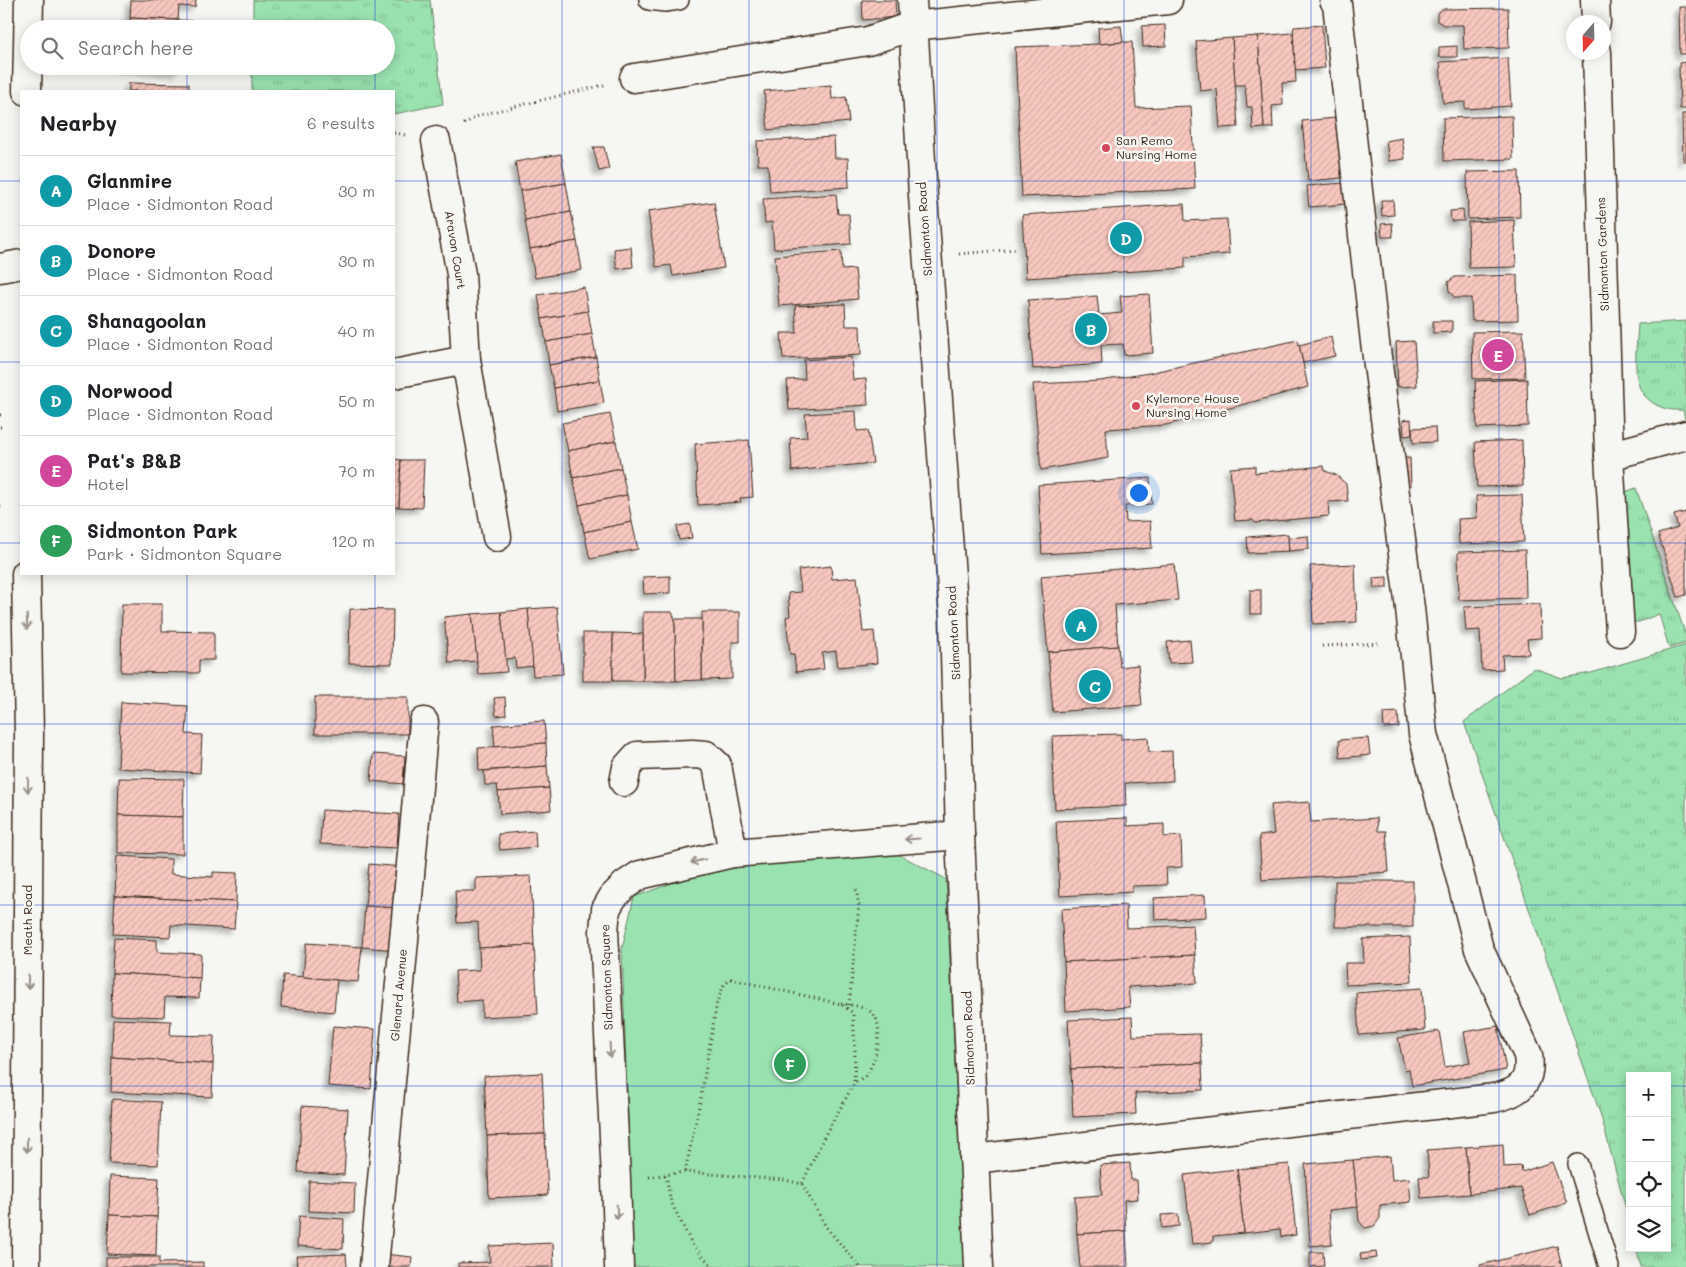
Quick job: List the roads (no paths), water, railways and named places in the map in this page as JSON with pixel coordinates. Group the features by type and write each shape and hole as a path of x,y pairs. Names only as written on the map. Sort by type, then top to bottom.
{"street":[{"path":"29,0 29,20"},
{"path":"634,78 868,41 912,13 1168,0"},
{"path":"974,1159 1494,1098 1512,1094 1526,1081 1530,1069 1528,1055 1479,949 1423,734 1414,640 1375,342 1337,4 1334,0"},
{"path":"1595,0 1596,15"},
{"name":"Sidmonton Road","path":"912,13 954,617 960,835 979,1267"},
{"name":"Sidmonton Gardens","path":"1597,60 1609,456 1620,632"},
{"path":"27,75 27,90"},
{"name":"Aravon Court","path":"436,141 461,274 466,360 497,537"},
{"path":"0,268 20,264"},
{"path":"395,374 466,360"},
{"path":"1609,456 1686,435"},
{"name":"Meath Road","path":"26,575 28,734 26,1267"},
{"name":"Glenard Avenue","path":"374,1267 424,722"},
{"path":"624,782 627,767 637,756 706,755 717,765 733,852"},
{"name":"Sidmonton Square","path":"619,1267 604,931 606,909 613,897 625,885 640,875 733,852 960,835"}],"lane":[{"path":"649,0 665,2 679,0"},
{"path":"1578,1164 1609,1267"}],"place":[{"name":"San Remo Nursing Home","path":"1106,148"},
{"name":"Norwood","path":"1126,238"},
{"name":"Donore","path":"1091,329"},
{"name":"Pat's B&B","path":"1498,355"},
{"name":"Kylemore House Nursing Home","path":"1136,406"},
{"name":"Glanmire","path":"1081,625"},
{"name":"Shanagoolan","path":"1095,686"},
{"name":"Sidmonton Park","path":"790,1064"}]}
